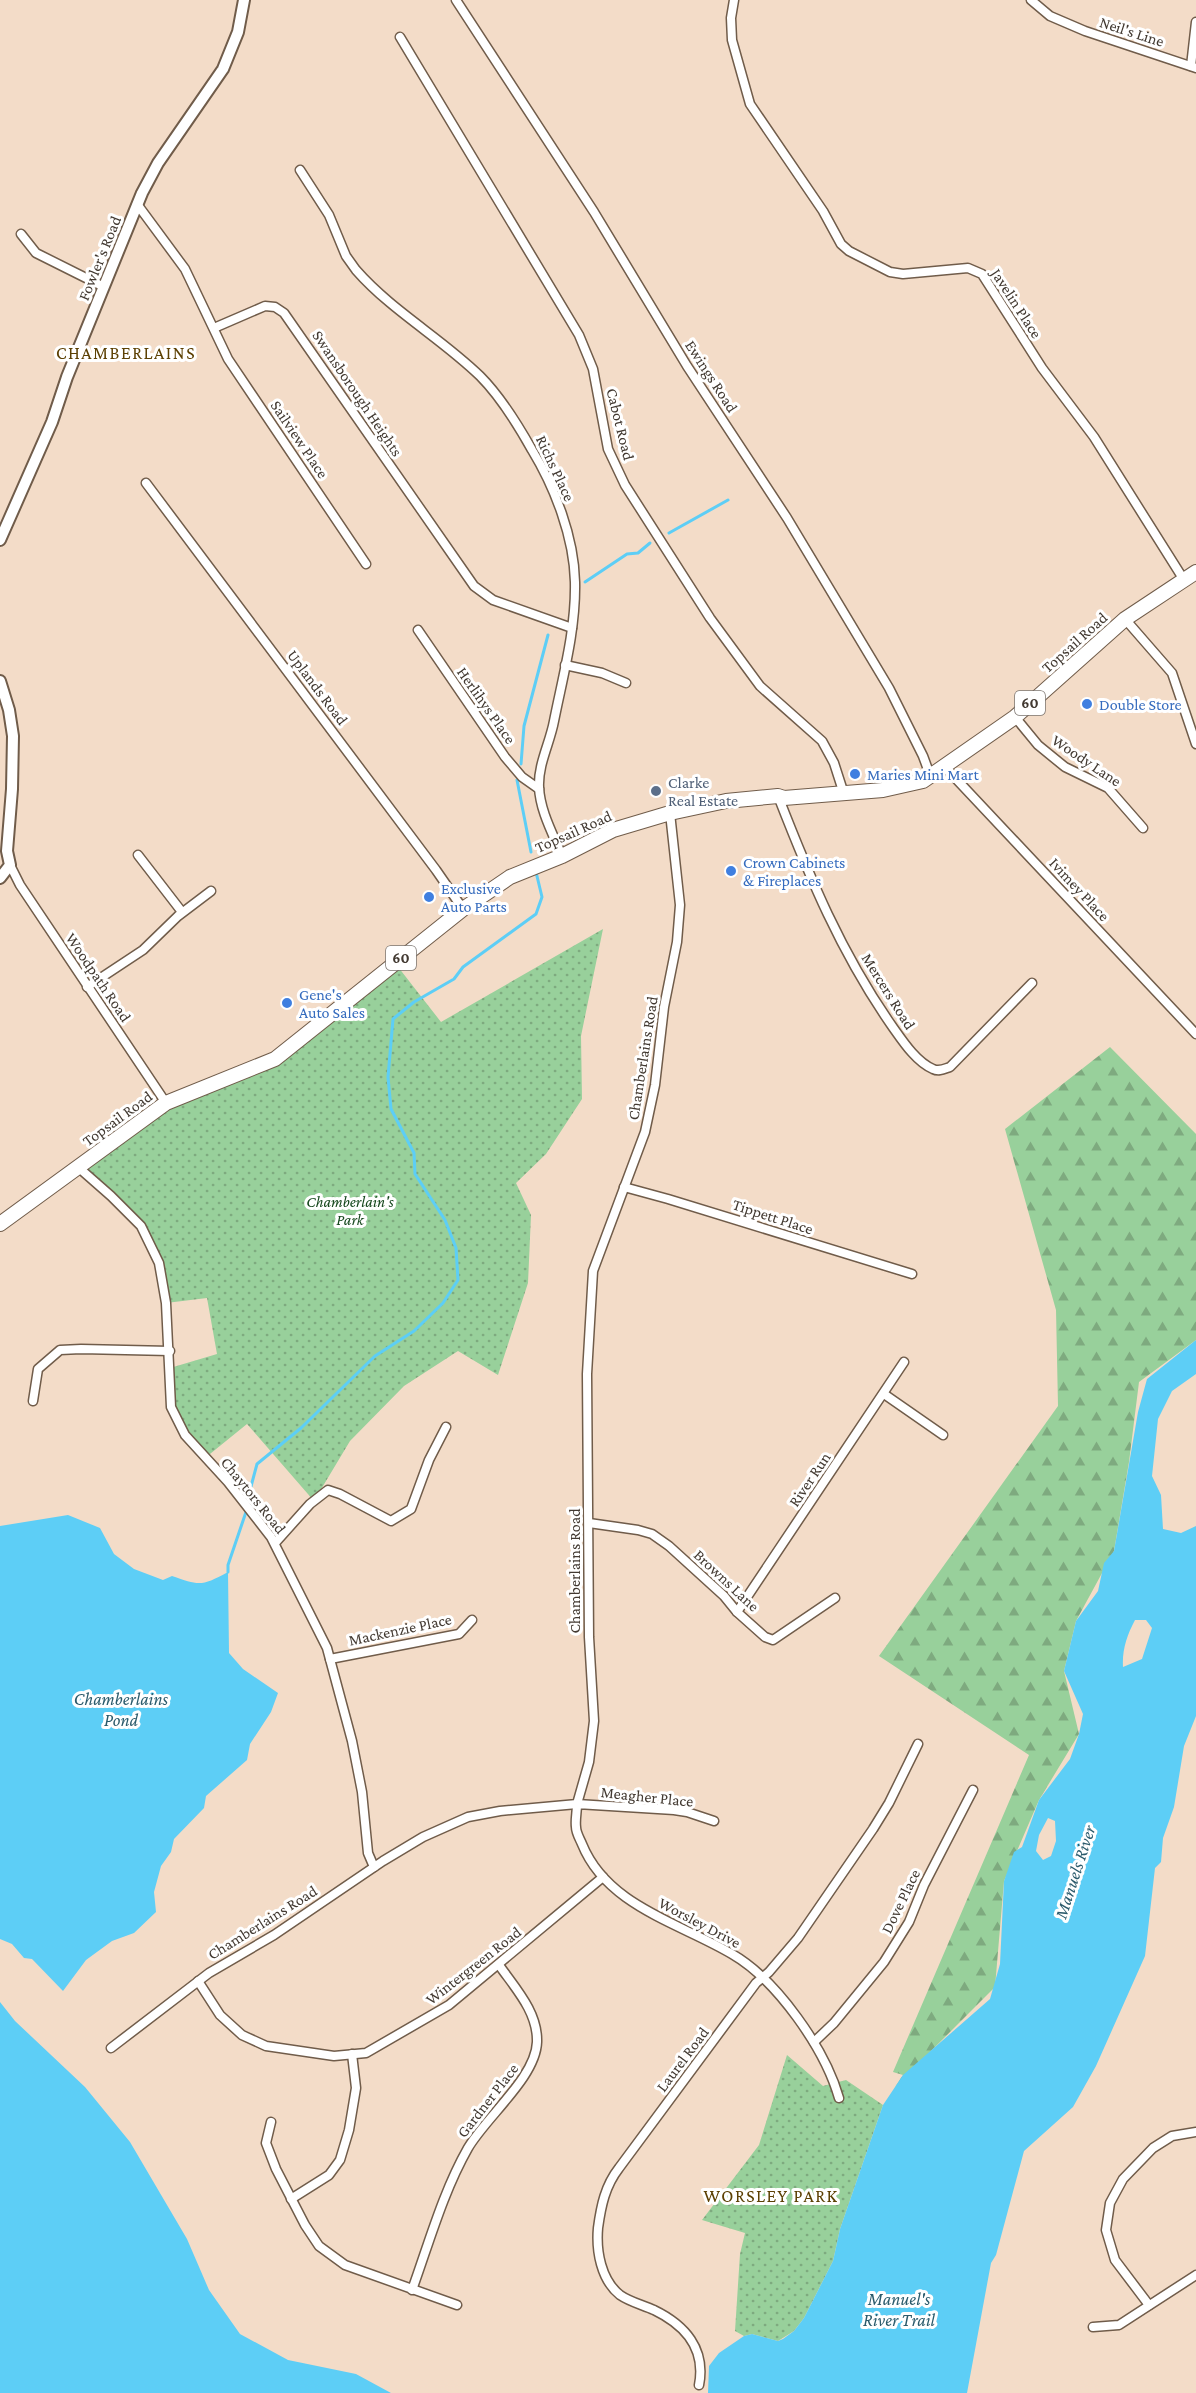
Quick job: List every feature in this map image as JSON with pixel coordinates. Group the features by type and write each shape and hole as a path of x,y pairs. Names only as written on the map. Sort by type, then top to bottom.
{"main road":[{"name":"Topsail Road","path":"0,1224 165,1103 275,1059 463,909 510,877 562,856 613,830 670,813 726,801 778,796 784,798 844,794 883,790 923,781 1015,717 1125,619 1190,576"}],"street":[{"name":"Fowler's Road","path":"0,540 52,422 67,377 137,204 158,163 223,69 238,32 244,0"},
{"name":"Ewings Road","path":"456,0 594,212 687,366 787,518 889,688 930,775"},
{"name":"Javelin Place","path":"734,0 731,18 732,40 744,90 750,104 823,212 841,244 849,251 890,272 903,274 968,268 982,274 1042,368 1094,437 1190,576"},
{"name":"Neil's Line","path":"1031,0 1050,16 1084,31 1194,67"},
{"path":"1194,67 1196,22"},
{"name":"Cabot Road","path":"400,37 579,335 593,369 608,449 630,495 710,618 760,686 822,741 834,763 844,794"},
{"name":"Richs Place","path":"300,170 329,215 352,266 382,295 481,377 497,396 533,451 555,498 569,545 575,580 572,628 552,730 542,762 539,789 562,856"},
{"path":"137,204 185,269 214,328"},
{"path":"21,234 36,253 104,287"},
{"name":"Swansborough Heights","path":"214,328 265,306 275,307 284,313 474,586 493,600 572,628"},
{"name":"Sailview Place","path":"214,328 219,345 233,368 366,564"},
{"name":"Uplands Road","path":"146,483 463,909"},
{"path":"1125,619 1172,673 1196,744"},
{"name":"Herlihys Place","path":"418,630 505,757 522,777 539,789"},
{"path":"565,665 602,674 626,683"},
{"path":"0,681 12,726 12,789 7,851 10,865 0,878"},
{"name":"Woody Lane","path":"1015,717 1038,745 1065,767 1108,788 1143,828"},
{"name":"Ivimey Place","path":"943,765 1196,1034"},
{"name":"Mercers Road","path":"778,796 829,920 881,1011 901,1039 931,1069 940,1071 950,1067 1032,983"},
{"name":"Chamberlains Road","path":"111,2048 198,1981 274,1935 415,1841 468,1817 500,1811 577,1804 589,1762 594,1721 589,1637 587,1374 593,1271 645,1132 655,1085 664,1007 677,942 680,905 670,813"},
{"path":"138,855 182,912"},
{"name":"Woodpath Road","path":"10,865 20,885 165,1103"},
{"path":"87,987 143,950 182,912 211,891"},
{"name":"Chaytors Road","path":"78,1167 141,1226 159,1263 166,1303 171,1407 185,1435 228,1482 274,1543 322,1639 330,1659 352,1741 362,1792 368,1853 374,1867"},
{"name":"Tippett Place","path":"624,1187 912,1274"},
{"path":"33,1401 38,1369 60,1350 81,1348 170,1351"},
{"name":"River Run","path":"737,1612 904,1362"},
{"path":"884,1394 943,1435"},
{"path":"274,1543 310,1504 328,1490 391,1521 411,1509 429,1460 446,1427"},
{"name":"Browns Lane","path":"588,1523 652,1534 669,1546 724,1596 737,1612 765,1637 773,1640 835,1598"},
{"name":"Mackenzie Place","path":"330,1659 459,1634 472,1620"},
{"name":"Laurel Road","path":"699,2385 701,2371 699,2356 686,2332 662,2314 621,2295 611,2285 598,2252 600,2215 606,2191 615,2173 761,1977 769,1972 798,1938 873,1829 889,1803 918,1744"},
{"name":"Dove Place","path":"814,2042 834,2023 884,1962 909,1922 924,1885 973,1790"},
{"name":"Meagher Place","path":"577,1804 674,1810 714,1821"},
{"name":"Worsley Drive","path":"577,1804 576,1829 588,1860 603,1877 641,1908 733,1955 761,1977 795,2015 814,2042 834,2080 839,2098"},
{"name":"Wintergreen Road","path":"198,1981 220,2015 242,2035 266,2046 334,2056 366,2053 449,2006 603,1877"},
{"name":"Gardner Place","path":"412,2290 448,2193 468,2148 532,2066 537,2041 529,2005 499,1965"},
{"path":"291,2199 329,2175 340,2160 349,2130 356,2088 352,2054"},
{"path":"271,2122 266,2143 276,2169 319,2246 345,2265 457,2305"},
{"path":"1149,2305 1115,2260 1106,2230 1110,2203 1123,2178 1153,2148 1172,2136 1196,2132"},
{"path":"1093,2327 1119,2325 1196,2275"}],"green space":[{"name":"Chamberlain's Park","path":"603,929 581,1036 582,1099 546,1154 516,1183 531,1215 528,1283 498,1375 458,1351 404,1386 350,1441 314,1501 247,1424 205,1458 171,1407 170,1368 217,1354 207,1298 166,1303 159,1263 141,1226 78,1167 166,1103 275,1059 395,963 441,1022"},
{"path":"1110,1047 1196,1134 1196,1340 1139,1382 1129,1462 1114,1551 1076,1621 1064,1671 1079,1734 1039,1800 1004,1881 995,1987 895,2087 903,2075 893,2072 1029,1755 879,1656 1058,1406 1056,1310 1005,1129"},
{"name":"WORSLEY PARK","path":"787,2055 823,2086 846,2080 883,2105 840,2229 833,2261 804,2318 794,2331 778,2341 752,2334 744,2336 735,2331 740,2254 745,2233 702,2220 759,2145"}],"water":[{"name":"Manuel's River Trail","path":"1196,1340 1196,1374 1172,1391 1158,1419 1152,1476 1161,1495 1163,1529 1181,1533 1196,1526 1196,1716 1184,1746 1174,1807 1163,1838 1161,1862 1155,1868 1145,1956 1096,2066 1073,2107 1024,2151 996,2255 991,2263 967,2393 708,2393 709,2366 719,2353 744,2336 752,2334 778,2341 783,2339 794,2331 804,2318 833,2261 840,2229 883,2105 903,2075 990,1999 1000,1964 1004,1881 1014,1852 1022,1847 1039,1800 1070,1759 1079,1734 1083,1714 1064,1671 1076,1621 1098,1591 1104,1563 1114,1551 1138,1412 1147,1379","holes":["1135,1620 1146,1620 1152,1628 1142,1659 1123,1667 1126,1643","1048,1818 1055,1821 1056,1841 1051,1856 1043,1860 1036,1851 1039,1835"]},
{"name":"Chamberlains Pond","path":"68,1515 100,1528 114,1554 134,1569 163,1580 172,1576 189,1582 201,1583 228,1572 229,1653 243,1669 278,1693 271,1712 250,1744 247,1760 206,1796 204,1808 174,1839 171,1852 161,1866 154,1892 156,1912 134,1933 112,1941 86,1960 63,1991 32,1959 24,1958 12,1944 0,1939 0,1526"},
{"path":"0,2002 15,2021 85,2087 130,2142 187,2239 209,2290 240,2334 288,2360 356,2374 391,2393 0,2393"}],"waterway":[{"path":"669,533 728,500"},
{"path":"585,582 627,554 638,553 650,543"},
{"path":"521,764 524,726 548,635"},
{"path":"517,780 531,852"},
{"path":"249,1494 257,1464 301,1428 375,1356 414,1331 443,1303 458,1280 456,1248 445,1220 415,1174 414,1153 391,1109 388,1077 393,1019 414,1002 454,979 463,967 536,914 542,897 536,872"},
{"path":"228,1572 228,1565 246,1512"}],"place":[{"name":"Double Store","path":"1087,704"},
{"name":"Maries Mini Mart","path":"855,774"},
{"name":"Clarke Real Estate","path":"656,791"},
{"name":"Crown Cabinets & Fireplaces","path":"731,871"},
{"name":"Exclusive Auto Parts","path":"429,897"},
{"name":"Gene's Auto Sales","path":"287,1003"}],"district":[{"name":"CHAMBERLAINS","path":"126,353"},
{"name":"WORSLEY PARK","path":"771,2196"}],"water label":[{"name":"Manuels River","path":"1075,1872"}]}
